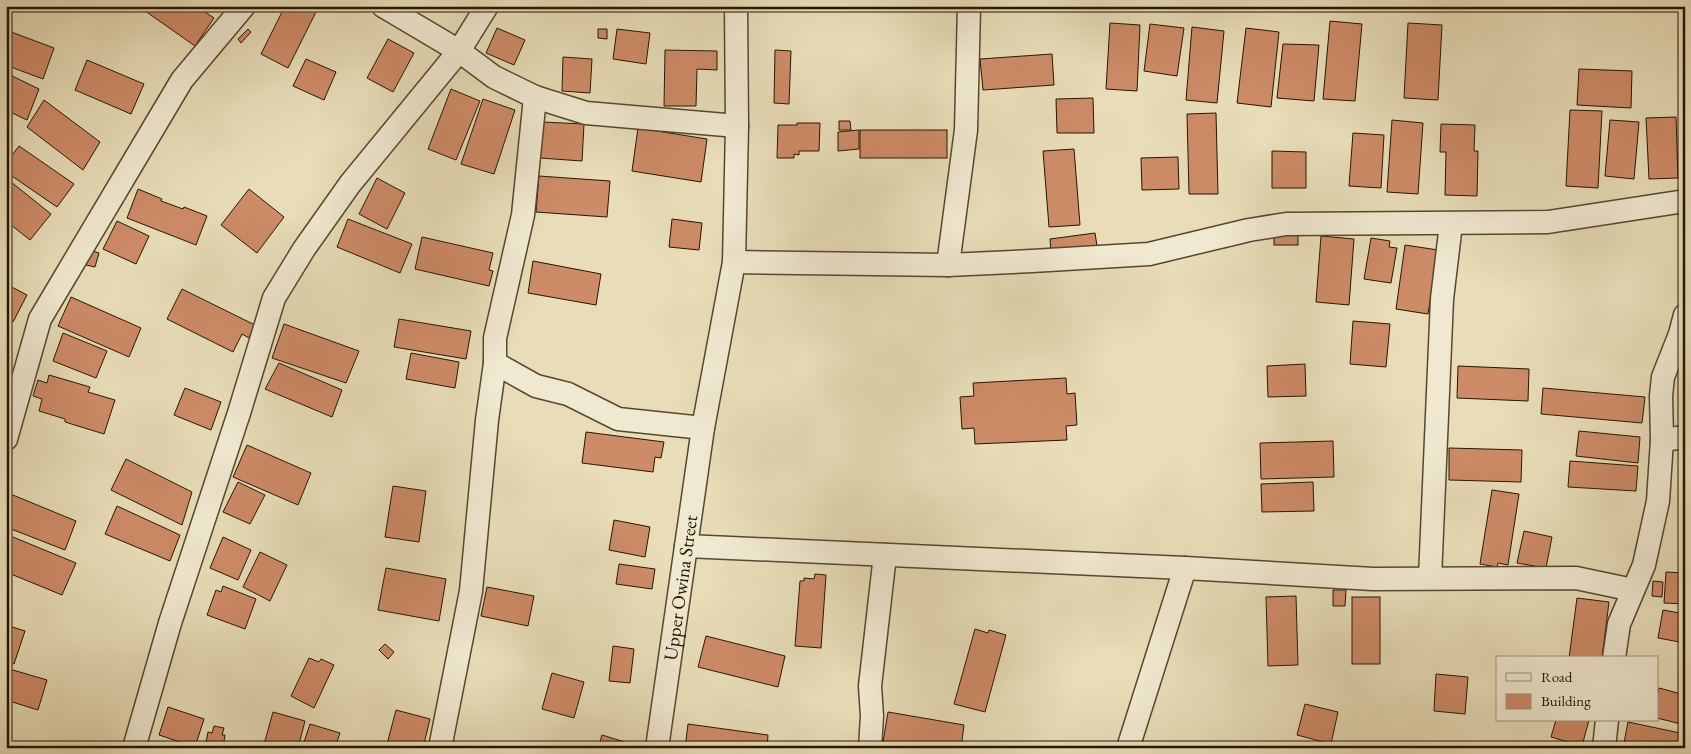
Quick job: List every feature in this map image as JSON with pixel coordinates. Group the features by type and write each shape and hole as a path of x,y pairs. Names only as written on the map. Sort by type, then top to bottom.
{"street":[{"path":"6,439 40,318 182,80 244,6"},
{"path":"382,6 459,51 494,77 535,97 586,113 737,126"},
{"path":"134,748 170,623 239,413 274,298 304,248 350,184 459,51 487,6"},
{"name":"Upper Owina Street","path":"657,748 703,428 734,262 737,126 736,6"},
{"path":"948,265 966,130 969,6"},
{"path":"440,748 472,591 486,430 495,363 495,338 522,215 535,97"},
{"path":"734,262 948,265 1149,254 1250,230 1286,224 1548,222 1685,201"},
{"path":"1430,578 1442,299 1451,224"},
{"path":"1614,656 1619,624 1644,565 1658,500 1662,440 1660,396 1663,377 1685,316"},
{"path":"495,363 536,386 568,394 618,419 703,428"},
{"path":"1662,440 1685,437"},
{"path":"686,546 1184,568 1373,579 1576,578 1633,590"},
{"path":"870,748 872,716 870,686 885,555"},
{"path":"1128,748 1184,568"},
{"path":"1604,748 1607,722"}],"building":[{"path":"138,6 196,6 214,18 195,46"},
{"path":"285,6 319,6 288,68 261,54"},
{"path":"638,6 714,6 714,11"},
{"path":"1330,21 1362,24 1355,101 1323,99"},
{"path":"1110,23 1140,25 1137,91 1106,89"},
{"path":"1408,23 1442,25 1438,100 1404,98"},
{"path":"1150,24 1184,28 1177,76 1144,71"},
{"path":"1192,27 1224,31 1217,103 1186,100"},
{"path":"497,28 525,40 514,65 486,53"},
{"path":"1246,28 1279,32 1271,107 1237,103"},
{"path":"248,29 251,32 241,43 238,39"},
{"path":"598,29 607,29 607,39 598,38"},
{"path":"617,29 650,33 646,64 613,59"},
{"path":"6,30 54,48 43,79 11,67 10,70 6,69"},
{"path":"388,39 414,53 393,92 367,78"},
{"path":"1283,44 1319,45 1314,101 1277,98"},
{"path":"665,50 717,51 717,70 697,69 696,106 664,106"},
{"path":"775,50 791,51 789,104 774,103"},
{"path":"1052,54 1054,85 983,90 980,59"},
{"path":"563,57 592,59 590,93 562,91"},
{"path":"306,59 336,72 324,100 293,86"},
{"path":"87,60 144,84 131,114 75,90"},
{"path":"1579,69 1632,71 1631,108 1577,105"},
{"path":"6,73 39,89 27,120 6,110"},
{"path":"451,89 480,101 456,160 428,149"},
{"path":"1093,98 1094,133 1057,133 1056,99"},
{"path":"483,99 515,110 494,174 461,164"},
{"path":"44,100 100,142 83,170 27,127"},
{"path":"1570,110 1602,111 1598,188 1566,186"},
{"path":"1216,113 1218,194 1189,194 1187,114"},
{"path":"1676,117 1678,178 1649,179 1646,118"},
{"path":"1392,120 1423,123 1418,194 1387,192"},
{"path":"1610,120 1639,122 1634,179 1605,176"},
{"path":"839,121 850,121 851,130 839,130"},
{"path":"542,122 584,124 582,161 540,158"},
{"path":"797,123 820,123 819,151 799,151 799,155 794,154 794,158 777,158 778,125 797,125"},
{"path":"1441,124 1475,125 1474,151 1478,151 1477,196 1445,195 1446,152 1440,152"},
{"path":"638,128 707,139 701,182 632,171"},
{"path":"859,130 859,149 838,151 838,132"},
{"path":"860,130 947,130 947,158 860,158"},
{"path":"1353,133 1384,135 1381,188 1349,186"},
{"path":"19,146 74,184 57,207 6,172 6,163"},
{"path":"1074,149 1080,225 1049,227 1043,151"},
{"path":"1272,151 1306,152 1306,188 1272,188"},
{"path":"1178,157 1179,189 1142,190 1141,158"},
{"path":"539,176 610,181 607,217 536,212"},
{"path":"6,178 51,214 30,240 6,221"},
{"path":"377,178 405,193 387,229 359,214"},
{"path":"138,189 162,199 161,201 207,216 196,245 127,218"},
{"path":"249,189 284,217 257,253 221,225"},
{"path":"348,219 412,244 400,273 337,247"},
{"path":"672,219 702,223 699,250 669,247"},
{"path":"117,221 149,236 136,264 103,249"},
{"path":"1274,229 1298,229 1298,245 1274,245"},
{"path":"1095,233 1097,246 1051,252 1050,239"},
{"path":"1321,236 1354,239 1349,305 1316,302"},
{"path":"422,237 493,253 489,270 493,271 489,286 415,269"},
{"path":"1371,238 1390,241 1389,247 1397,248 1391,283 1364,279"},
{"path":"1405,245 1438,250 1428,314 1396,309"},
{"path":"87,249 99,253 95,267 82,264"},
{"path":"533,261 601,274 596,305 528,293"},
{"path":"6,284 27,295 13,322 6,318"},
{"path":"182,289 255,325 249,338 242,334 233,352 167,319"},
{"path":"71,297 141,328 129,357 58,326"},
{"path":"399,319 471,331 466,359 394,347"},
{"path":"1353,321 1390,324 1386,367 1350,364"},
{"path":"284,324 359,351 346,383 272,358"},
{"path":"63,333 107,351 96,378 53,361"},
{"path":"411,353 459,362 455,388 406,379"},
{"path":"279,363 342,390 332,417 265,389"},
{"path":"1305,364 1306,396 1268,397 1267,366"},
{"path":"1458,366 1529,369 1528,401 1457,398"},
{"path":"49,375 90,387 88,392 115,400 104,434 65,422 65,419 39,411 42,399 33,396 38,380 47,383"},
{"path":"1066,378 1067,394 1075,393 1077,425 1066,426 1067,440 975,444 974,428 962,429 960,397 974,396 973,383"},
{"path":"185,388 221,402 211,430 174,415"},
{"path":"1543,388 1645,397 1642,423 1541,414"},
{"path":"1579,431 1640,437 1638,463 1576,456"},
{"path":"586,432 664,442 661,458 655,457 653,472 582,463"},
{"path":"1333,441 1334,477 1261,479 1260,443"},
{"path":"247,445 311,473 298,505 233,477"},
{"path":"1449,448 1522,450 1521,482 1449,480"},
{"path":"126,459 192,492 182,525 111,490"},
{"path":"1570,461 1638,466 1636,491 1568,487"},
{"path":"238,482 265,495 250,524 223,512"},
{"path":"1313,482 1314,511 1262,512 1261,484"},
{"path":"393,486 426,491 419,542 385,537"},
{"path":"1492,490 1519,494 1508,565 1498,563 1497,567 1480,564"},
{"path":"8,493 76,521 65,550 6,527 6,498"},
{"path":"117,506 180,535 170,561 105,534"},
{"path":"614,520 650,527 645,557 609,550"},
{"path":"1524,531 1552,537 1546,568 1517,563"},
{"path":"8,535 76,563 62,595 6,572 6,539"},
{"path":"223,537 251,550 238,580 210,568"},
{"path":"260,552 287,565 270,601 243,587"},
{"path":"619,564 655,569 652,589 616,584"},
{"path":"386,568 446,579 439,621 378,610"},
{"path":"1666,572 1685,573 1685,604 1664,603"},
{"path":"815,574 826,575 821,648 795,646 800,581 804,581 804,578 814,579"},
{"path":"1653,581 1663,582 1662,597 1652,596"},
{"path":"223,586 256,599 245,629 207,615 216,590 221,592"},
{"path":"487,587 534,596 528,626 481,616"},
{"path":"1333,590 1346,590 1345,606 1333,606"},
{"path":"1296,596 1298,665 1268,666 1266,597"},
{"path":"1352,597 1380,597 1380,664 1352,664"},
{"path":"1577,598 1609,602 1602,656 1569,656"},
{"path":"1663,610 1685,614 1685,643 1658,638"},
{"path":"6,625 25,631 14,664 6,661"},
{"path":"975,629 988,633 989,630 1006,635 985,712 954,704"},
{"path":"706,636 785,656 778,687 698,667"},
{"path":"385,644 394,652 388,659 379,650"},
{"path":"613,646 634,649 630,683 609,681"},
{"path":"309,658 319,662 321,659 334,665 314,708 291,696"},
{"path":"6,668 47,680 38,710 6,700"},
{"path":"552,673 584,682 574,718 542,709"},
{"path":"1436,674 1468,677 1465,714 1434,711"},
{"path":"1659,688 1685,695 1685,725 1658,718"},
{"path":"1305,704 1338,712 1331,744 1297,735"},
{"path":"168,707 204,719 195,747 159,735"},
{"path":"396,710 430,719 423,748 402,748 387,744"},
{"path":"273,712 305,721 298,748 263,748"},
{"path":"888,712 964,725 961,748 882,748"},
{"path":"1555,722 1588,722 1582,746 1551,737"},
{"path":"1628,722 1685,734 1685,748 1623,748"},
{"path":"310,724 340,733 335,748 302,748"},
{"path":"688,724 768,735 767,748 685,748"},
{"path":"214,726 224,728 222,735 225,735 223,748 205,748 208,732 212,733"},
{"path":"602,735 628,743 627,748 598,748"}]}
